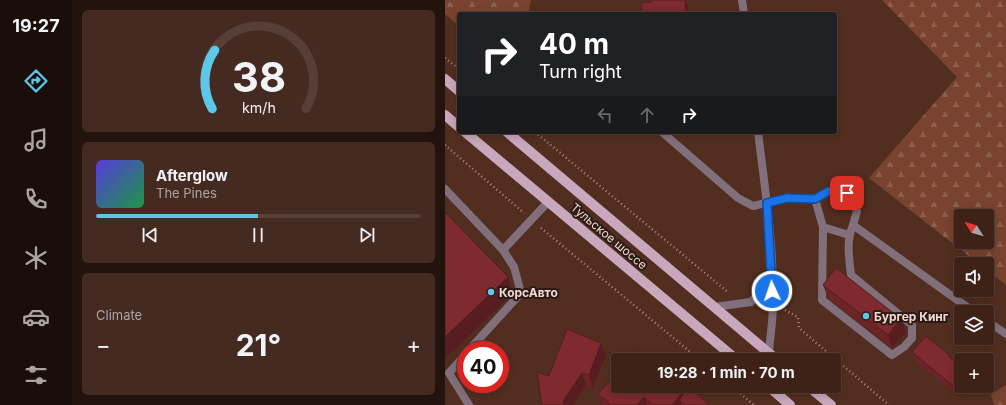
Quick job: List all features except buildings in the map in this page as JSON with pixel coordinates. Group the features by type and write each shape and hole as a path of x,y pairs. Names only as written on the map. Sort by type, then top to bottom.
{"main road":[{"path":"445,79 457,89"},
{"path":"445,115 457,125"},
{"name":"Тульское шоссе","path":"467,134 729,353"},
{"name":"Тульское шоссе","path":"509,134 769,353"},
{"path":"776,393 788,404"},
{"path":"816,393 831,405"}],"street":[{"path":"741,0 743,12"},
{"path":"664,134 738,198 753,206 787,198 815,199 829,191 847,193 857,211 849,235 851,275 912,325 912,338 904,348 892,355 822,300 823,227 815,199"},
{"path":"758,134 767,203 772,278 773,304 769,353"},
{"path":"445,189 503,250 514,267 521,293 477,341"},
{"path":"503,250 548,202"},
{"path":"853,225 964,305"},
{"path":"823,227 849,235"},
{"path":"714,307 751,302 772,278"},
{"path":"994,326 1006,334"},
{"path":"457,364 449,373 457,386"},
{"path":"462,393 469,405"}],"path":[{"path":"445,58 457,67"},
{"path":"537,134 732,296"},
{"path":"445,145 692,353"},
{"path":"773,304 798,317 799,328 889,405"},
{"path":"739,393 754,405"}],"green space":[{"path":"445,0 531,0 528,12 457,12 457,24 445,14"},
{"path":"882,0 1006,0 1006,285 994,276 994,257 970,257 960,249 994,249 994,209 954,209 954,244 869,178 957,77"},
{"path":"1006,385 1006,405 994,405 991,394"}],"place":[{"name":"КорсАвто","path":"491,292"},
{"name":"Бургер Кинг","path":"866,316"}],"route":[{"path":"772,291 767,203 787,198 815,199 829,191 847,193"}]}
